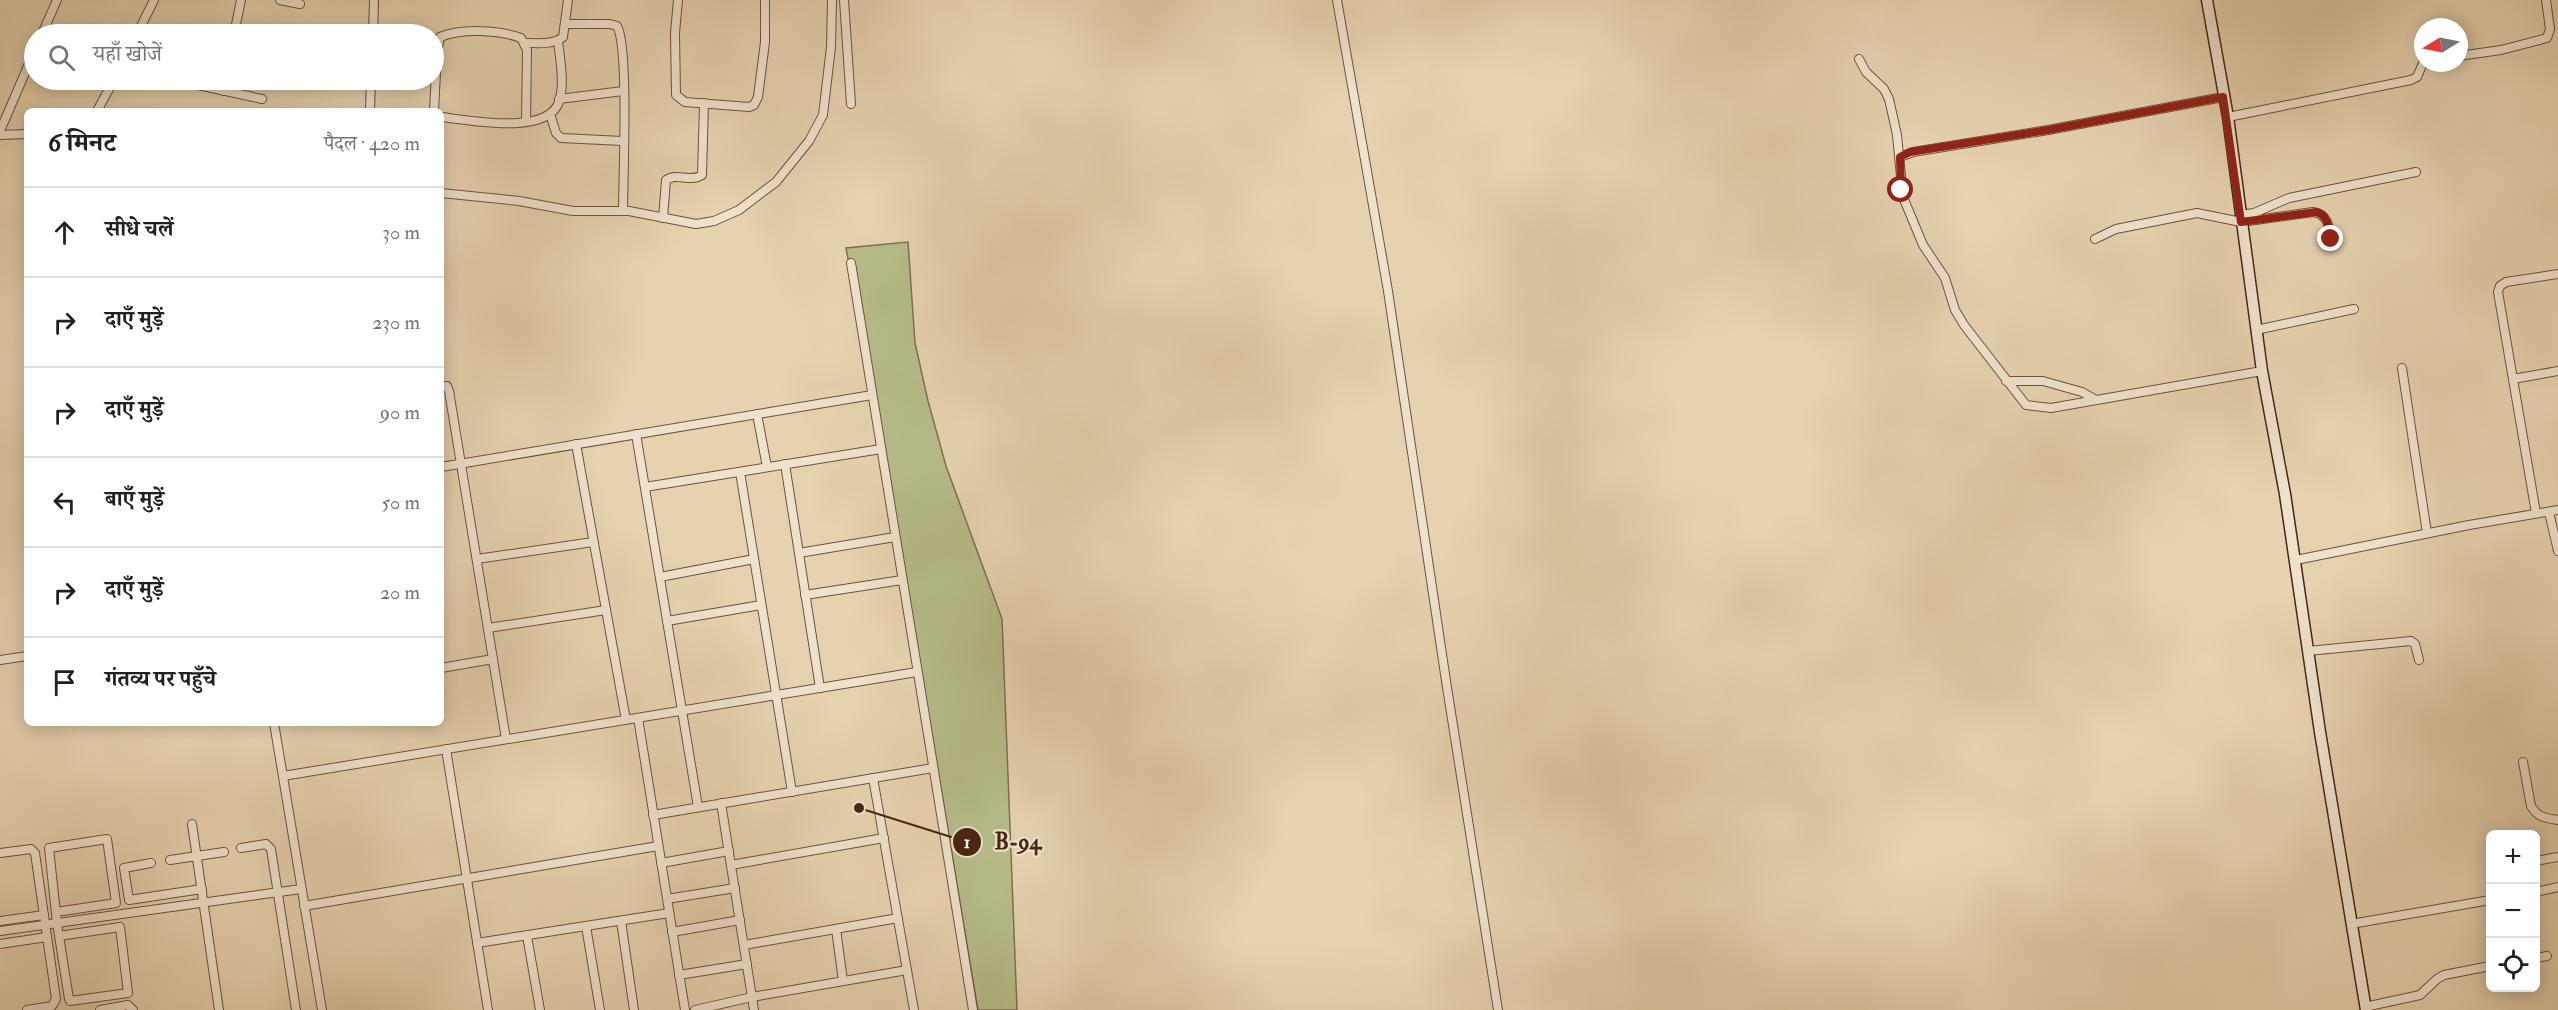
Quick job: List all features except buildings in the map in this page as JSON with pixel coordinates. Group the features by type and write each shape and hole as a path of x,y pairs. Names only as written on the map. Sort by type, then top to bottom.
{"street":[{"path":"46,24 57,0"},
{"path":"142,24 154,0"},
{"path":"236,24 241,0"},
{"path":"280,0 300,4"},
{"path":"373,24 374,0"},
{"path":"444,36 455,32 493,33 515,36 525,43 558,41 564,37 568,0"},
{"path":"678,0 675,33 676,95 685,102 749,106 757,102 765,42 765,0"},
{"path":"444,193 519,201 573,211 623,211 696,224 727,216 755,200 776,182 809,141 823,115 831,46 832,0"},
{"path":"844,0 851,104"},
{"path":"1337,0 1388,291 1498,1010"},
{"path":"2207,0 2228,117 2262,371 2296,560 2308,651 2365,1008 2421,995 2436,979 2444,975 2486,967"},
{"path":"2468,55 2500,50 2547,38 2550,29 2546,0"},
{"path":"566,24 617,26 623,56 623,211"},
{"path":"444,117 495,123 526,121 550,114 559,99 561,78 558,41"},
{"path":"525,43 528,77 526,121"},
{"path":"1859,59 1866,72 1887,94 1894,115 1903,197 1923,245 1945,278 1959,318 2019,399 2026,405 2035,408 2051,408 2262,371"},
{"path":"2228,117 2411,80 2416,78 2419,72"},
{"path":"24,76 0,133 24,134"},
{"path":"99,108 109,90"},
{"path":"220,90 262,99"},
{"path":"370,108 371,90"},
{"path":"434,108 435,90"},
{"path":"559,99 623,91"},
{"path":"1900,157 1913,152 2048,130 2223,97"},
{"path":"663,218 666,180 674,176 694,179 702,175 704,103"},
{"path":"550,114 556,132 561,138 623,141"},
{"path":"2240,218 2289,198 2416,172"},
{"path":"2095,239 2116,229 2198,213 2240,218 2316,212 2325,218 2331,239"},
{"path":"851,263 973,1010"},
{"path":"2536,513 2499,289 2506,282 2558,274"},
{"path":"2256,330 2354,309"},
{"path":"2402,368 2427,533"},
{"path":"2513,380 2558,371"},
{"path":"2006,381 2043,381 2082,393 2096,400"},
{"path":"444,387 449,388 506,740"},
{"path":"444,467 872,394"},
{"path":"757,414 767,467"},
{"path":"636,434 698,807"},
{"path":"576,444 626,720"},
{"path":"645,487 881,448"},
{"path":"785,464 820,688"},
{"path":"740,472 792,792"},
{"path":"2296,560 2427,533 2558,510"},
{"path":"2549,512 2558,551"},
{"path":"799,553 895,537"},
{"path":"477,559 594,542"},
{"path":"660,577 754,559"},
{"path":"805,595 902,580"},
{"path":"667,621 761,605"},
{"path":"488,628 606,610"},
{"path":"2308,651 2411,641 2415,644 2419,660"},
{"path":"0,660 24,656"},
{"path":"444,667 493,659"},
{"path":"283,776 917,672"},
{"path":"638,718 685,1010"},
{"path":"275,726 322,1010"},
{"path":"446,749 488,1010"},
{"path":"2523,762 2535,812 2539,816 2558,820"},
{"path":"653,815 933,768"},
{"path":"873,778 914,1010"},
{"path":"721,803 754,1010"},
{"path":"192,824 219,1010"},
{"path":"56,912 116,903 108,841 105,838 49,848 57,923 59,936 70,1001 125,995 129,990 120,927 59,936"},
{"path":"731,865 884,838"},
{"path":"241,849 270,845 296,1010"},
{"path":"304,906 658,846"},
{"path":"0,853 31,849 35,851 56,1002 52,1006 27,1010"},
{"path":"661,863 729,851"},
{"path":"170,860 224,852"},
{"path":"2540,860 2558,857"},
{"path":"151,863 124,868 129,900 202,890"},
{"path":"2540,891 2558,887"},
{"path":"667,899 735,888"},
{"path":"0,931 302,889"},
{"path":"2351,924 2486,901"},
{"path":"87,907 90,931"},
{"path":"477,943 669,913"},
{"path":"0,921 44,915"},
{"path":"744,945 898,918"},
{"path":"672,932 740,920"},
{"path":"621,921 634,1010"},
{"path":"586,926 600,1010"},
{"path":"836,929 843,981"},
{"path":"526,936 540,1010"},
{"path":"0,944 47,937"},
{"path":"2540,957 2547,956"},
{"path":"680,975 747,964"},
{"path":"695,1010 752,997 907,970"},
{"path":"100,1010 128,1005 133,1010"}],"green space":[{"path":"908,242 915,343 928,401 946,466 1002,619 1017,1010 978,1010 892,496 846,248"}],"place":[{"name":"B-94","path":"859,808"}],"route":[{"path":"1901,190 1900,157 1910,152 2048,130 2223,97 2228,117 2241,222 2316,212 2325,218 2331,239"}]}
